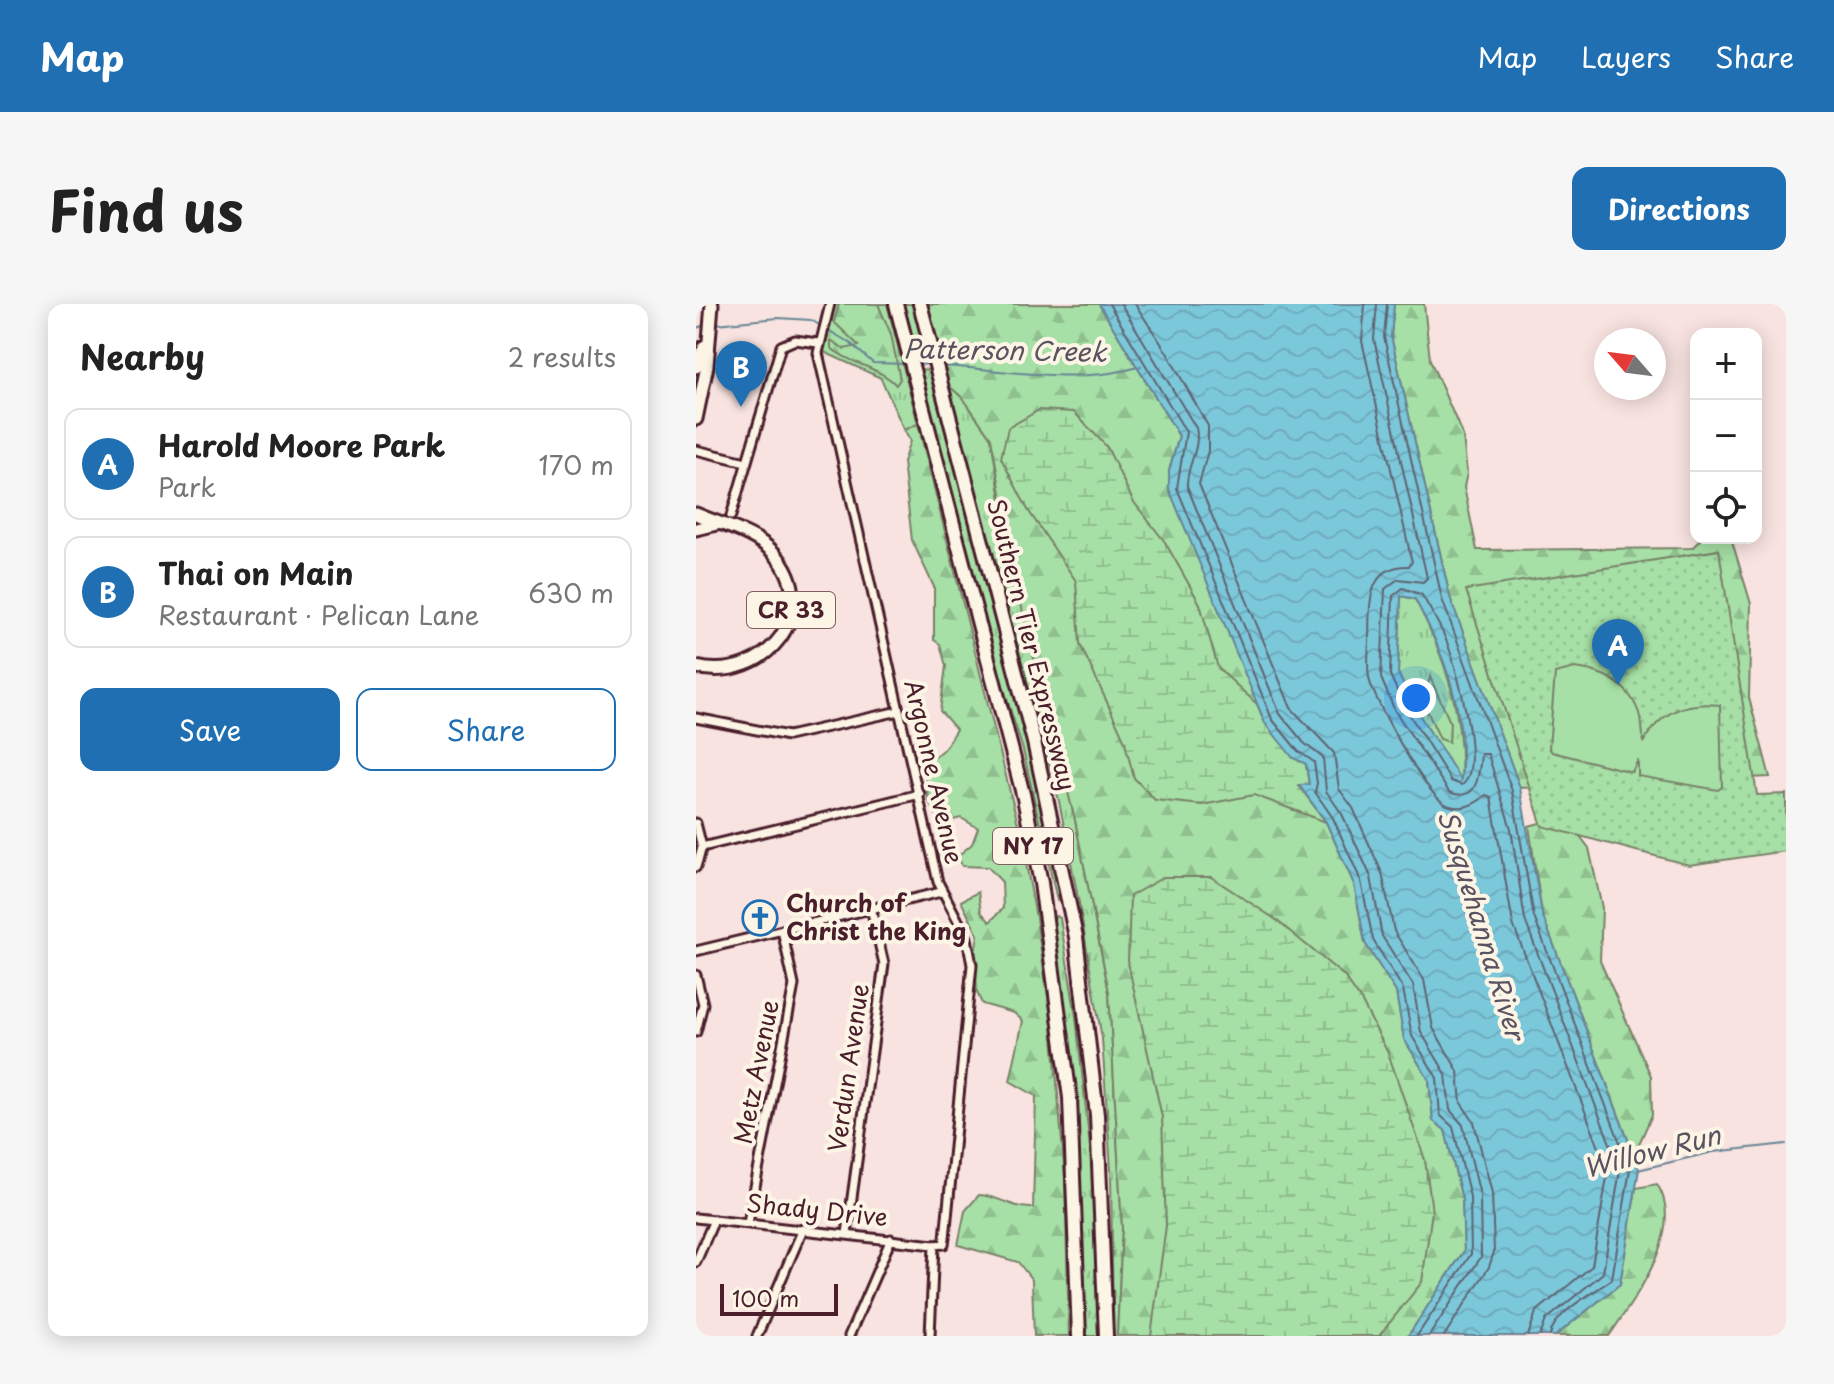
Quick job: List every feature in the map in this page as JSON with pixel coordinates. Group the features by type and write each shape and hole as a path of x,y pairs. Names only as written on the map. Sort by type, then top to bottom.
{"highway":[{"name":"Southern Tier Expressway","path":"896,304 1024,798 1043,896 1070,1098 1079,1336"},
{"name":"Southern Tier Expressway","path":"920,304 1053,823 1076,937 1097,1115 1106,1336"}],"main road":[{"path":"696,419 711,334 712,304"},
{"path":"696,367 711,334"},
{"name":"CR 33","path":"696,514 756,539 772,551 788,576 791,607 782,635 763,656 731,670 696,667"},
{"path":"696,529 717,524"}],"street":[{"name":"Argonne Avenue","path":"830,304 828,322 818,343 941,892 967,938 972,965 945,1238 944,1244 934,1245 930,1336"},
{"path":"731,516 781,346 795,340 818,343"},
{"path":"696,450 746,462"},
{"path":"696,718 788,736 899,711"},
{"path":"702,847 920,794"},
{"path":"696,823 702,847 696,867"},
{"path":"696,951 941,892"},
{"name":"Verdun Avenue","path":"847,1234 884,964 871,908"},
{"name":"Metz Avenue","path":"748,1223 794,985 782,930"},
{"path":"696,975 703,1004 696,1032"},
{"name":"Shady Drive","path":"696,1218 934,1245"},
{"path":"696,1262 714,1220"},
{"path":"757,1336 803,1229"},
{"path":"849,1336 891,1239"}],"green space":[{"path":"834,304 887,304 918,424 904,430 881,378 824,352"},
{"path":"839,304 878,304 891,334 900,379 896,385 831,348 831,340 844,349 859,346 834,322"},
{"path":"903,304 913,304 926,355 915,354"},
{"path":"927,304 1099,304 1179,436 1169,471 1299,786 1326,822 1354,884 1365,943 1396,992 1404,1039 1429,1080 1433,1120 1445,1130 1462,1199 1464,1251 1408,1336 1117,1336 1122,1228 1109,992 1075,820 1024,619 991,438 963,398 948,385"},
{"path":"1394,304 1424,304 1430,360 1463,436 1467,473 1464,487 1477,550 1692,548 1696,544 1733,544 1751,604 1749,698 1770,777 1520,788 1450,597 1391,336"},
{"path":"919,369 929,370 998,631 1046,828 1060,894 1057,900 1023,750 991,648"},
{"path":"948,385 963,398 991,438 1003,512 1075,820 1109,992 1122,1228 1117,1336 1113,1336 1111,1170 1102,1039 1079,903 1059,801"},
{"path":"1039,410 1074,412 1107,447 1133,501 1165,542 1200,604 1218,668 1257,704 1265,723 1306,764 1309,785 1299,786 1326,822 1254,795 1202,805 1155,800 1134,778 1124,739 1080,644 1076,581 1028,510 1001,458 1008,428"},
{"path":"918,424 1020,832 1036,917 1052,1024 1065,1177 1069,1336 1034,1336 1032,1280 1018,1262 958,1245 965,1211 979,1195 1033,1208 1036,1096 1010,1081 1023,1021 1014,1013 982,1004 977,992 975,953 978,935 961,901 978,892 981,912 990,922 1003,908 1002,882 988,867 962,866 958,856 972,844 978,828 961,818 941,823 928,800 925,764 945,748 956,729 940,711 946,666 940,644 934,640 934,587 912,540 903,462 910,441 904,430"},
{"path":"1719,550 1757,795 1786,794 1786,851 1689,865 1542,826 1466,590"},
{"path":"1401,596 1415,599 1444,665 1456,710 1461,782 1411,702 1398,673"},
{"path":"1575,668 1604,676 1626,691 1639,713 1643,743 1657,723 1675,711 1696,705 1720,705 1722,787 1718,790 1638,776 1638,760 1632,772 1552,752 1549,748 1555,673"},
{"path":"1430,677 1450,722 1449,742 1440,739 1423,702"},
{"path":"1557,818 1570,823 1589,848 1602,908 1600,961 1651,1076 1652,1115 1634,1155 1542,914 1529,826"},
{"path":"1164,877 1211,877 1275,919 1344,976 1362,1002 1388,1053 1425,1160 1432,1211 1422,1282 1379,1336 1151,1336 1166,1226 1162,1117 1128,963 1130,896"},
{"path":"1056,916 1060,918 1076,1017 1097,1213 1098,1336 1084,1336 1074,1127 1053,920"},
{"path":"1657,1184 1665,1202 1666,1222 1662,1243 1643,1284 1609,1336 1555,1336 1620,1284 1636,1188"}],"water":[{"name":"Susquehanna River","path":"1099,304 1394,304 1391,336 1450,597 1520,788 1542,914 1639,1169 1620,1284 1555,1336 1408,1336 1464,1251 1462,1199 1445,1130 1433,1121 1429,1080 1404,1039 1396,992 1365,943 1354,884 1326,822 1299,785 1309,784 1306,764 1293,758 1265,723 1169,489 1169,471 1179,436","holes":["1401,596 1415,599 1436,642 1452,686 1461,733 1461,780 1411,702 1398,673"]}],"waterway":[{"name":"Patterson Creek","path":"716,324 778,318 811,320 850,343 873,363 907,364"},
{"name":"Patterson Creek","path":"696,328 706,325"},
{"name":"Patterson Creek","path":"917,364 931,365"},
{"name":"Patterson Creek","path":"941,366 1067,376 1117,372 1141,366"},
{"name":"Willow Run","path":"1638,1170 1713,1152 1786,1144"}],"place":[{"name":"Thai on Main","path":"741,407"},
{"name":"Harold Moore Park","path":"1618,685"},
{"name":"Church of Christ the King","path":"760,918"}]}
